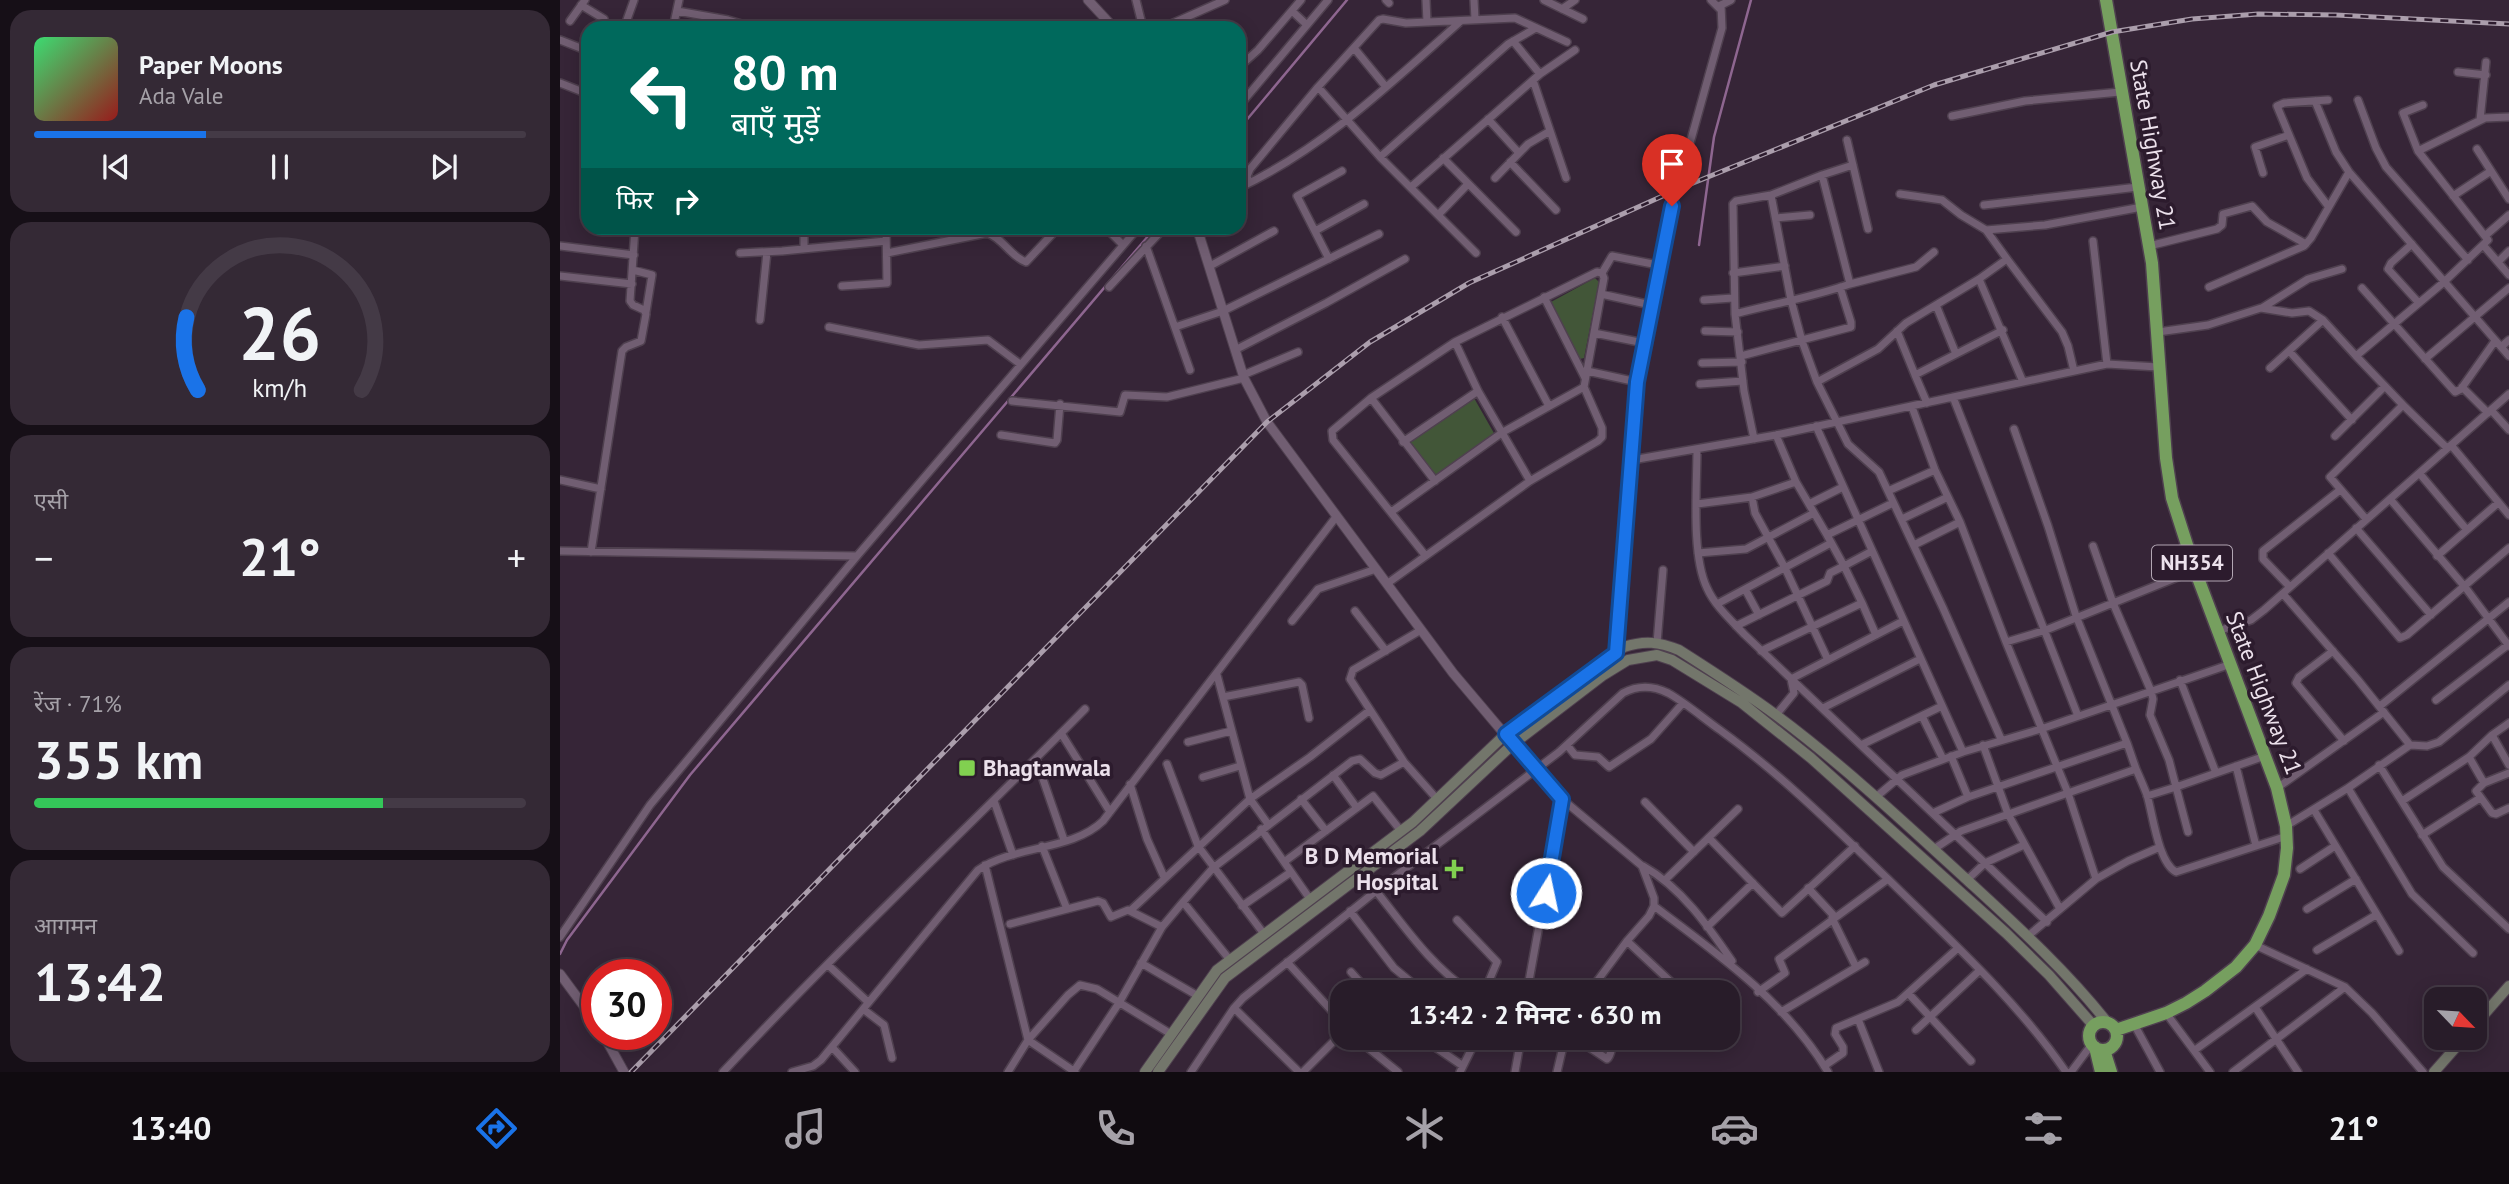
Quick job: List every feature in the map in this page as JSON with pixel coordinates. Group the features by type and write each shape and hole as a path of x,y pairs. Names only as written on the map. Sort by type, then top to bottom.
{"highway":[{"name":"State Highway 21","path":"2093,1026 2134,1024 2166,1013 2221,980 2236,967 2255,946 2269,916 2284,875 2286,831 2277,788 2195,570 2172,498 2158,367 2156,292 2106,0"},
{"path":"2093,1026 2090,1031 2111,1072"},
{"path":"2097,1047 2115,1043 2112,1026"},
{"path":"2097,1047 2101,1072"}],"main road":[{"path":"1144,1072 1217,970 1401,831 1506,734 1616,653 1645,641 1679,650 1776,715 1876,797 2028,936 2112,1026"},
{"path":"1160,1069 1225,978 1420,831 1513,744 1602,676 1628,660 1657,655 1672,660 1742,703 1811,758 2006,933 2049,975 2093,1026"},
{"path":"2487,1011 2509,986"},
{"path":"2434,1072 2453,1050"}],"street":[{"path":"626,21 634,0"},
{"path":"675,21 679,0"},
{"path":"1088,0 1108,21"},
{"path":"1136,0 1141,21"},
{"path":"1176,21 1215,2 1225,0"},
{"path":"1246,60 1301,0"},
{"path":"1246,99 1328,0"},
{"path":"1426,0 1427,22"},
{"path":"1474,0 1475,19"},
{"path":"1544,0 1583,19"},
{"path":"1562,9 1575,0"},
{"path":"1711,0 1720,9"},
{"path":"1616,653 1637,382 1658,265 1681,169 1722,28 1720,9 1721,5 1731,0"},
{"path":"570,21 583,3 604,19"},
{"path":"677,11 731,21"},
{"path":"1292,11 1307,25"},
{"path":"1250,183 1247,176 1250,169 1318,87 1376,23 1383,19 1403,23 1515,18 1567,42"},
{"path":"1246,185 1285,165 1348,121 1462,20"},
{"path":"1381,157 1513,41 1536,28"},
{"path":"560,40 581,48"},
{"path":"1513,41 1540,74"},
{"path":"1354,48 1386,87"},
{"path":"1410,187 1540,74 1575,50"},
{"path":"2480,120 2486,62"},
{"path":"2458,72 2486,75"},
{"path":"1533,80 1566,178"},
{"path":"560,83 581,91"},
{"path":"1318,87 1381,157 1476,253"},
{"path":"1952,116 2025,101 2120,92"},
{"path":"2328,100 2284,103 2277,106 2307,178 2328,206"},
{"path":"2358,100 2386,167 2468,260"},
{"path":"2315,101 2336,152 2349,172 2509,356"},
{"path":"2356,356 2444,282 2488,240 2418,151 2403,113 2423,105"},
{"path":"2418,151 2480,120 2509,117"},
{"path":"1488,119 1519,153"},
{"path":"1495,178 1519,153 1550,131"},
{"path":"2263,173 2255,147 2289,135"},
{"path":"1847,140 1868,229"},
{"path":"2477,149 2509,199"},
{"path":"1443,158 1516,232"},
{"path":"1510,162 1556,210"},
{"path":"1754,439 1733,298 1733,204 1736,201 1772,195 1853,165"},
{"path":"1329,259 1298,195 1342,171"},
{"path":"2453,196 2491,171"},
{"path":"2209,287 2306,244 2349,172"},
{"path":"1822,175 1850,284"},
{"path":"1438,215 1468,184"},
{"path":"1984,205 2138,187"},
{"path":"1900,194 1942,200 1986,230 2062,332 2074,371"},
{"path":"1772,195 1791,300 1817,382 1847,444 1877,469 2001,739"},
{"path":"1315,231 1364,204"},
{"path":"2149,246 2217,229 2222,225 2223,214 2252,206 2267,222 2306,244"},
{"path":"1986,230 2045,225 2142,207"},
{"path":"1776,218 1811,215"},
{"path":"2486,235 2509,215"},
{"path":"1210,266 1273,231"},
{"path":"1175,327 1223,311 1379,234"},
{"path":"635,235 631,303 646,312"},
{"path":"804,235 804,249"},
{"path":"842,286 887,283 886,235"},
{"path":"887,253 977,235"},
{"path":"992,235 1026,262 1051,235"},
{"path":"1113,235 1123,245"},
{"path":"560,937 650,805 1020,363 1132,235"},
{"path":"1109,287 1157,235"},
{"path":"1199,235 1244,377 1267,422 1453,673 1562,799 1642,866 1666,879 1707,927 1735,966 1758,992 1798,1029 1826,1069 1843,1053 1835,1030 1891,1006 1958,948"},
{"path":"2094,240 2106,365"},
{"path":"740,253 767,253 886,241"},
{"path":"2412,244 2388,269 2418,302"},
{"path":"560,246 634,255"},
{"path":"1146,246 1190,370"},
{"path":"2484,246 2509,275"},
{"path":"2498,262 2509,251"},
{"path":"1735,314 1916,267 1934,252"},
{"path":"760,320 767,253"},
{"path":"1388,583 1530,481 1602,437 1602,428 1584,387 1604,278 1602,273 1612,256 1658,265"},
{"path":"1235,349 1405,259"},
{"path":"1817,382 1878,349 1906,323 2007,259"},
{"path":"1733,273 1785,266"},
{"path":"2158,332 2208,324 2261,308 2308,279 2342,269"},
{"path":"591,552 622,351 626,346 641,341 652,275 633,270"},
{"path":"1425,555 1331,435 1335,426 1371,398 1455,342 1597,272 1602,273"},
{"path":"560,276 632,284"},
{"path":"1979,279 2023,382"},
{"path":"1702,363 1741,359 1850,327 1851,322 1840,287"},
{"path":"2362,288 2451,391 2458,391 2498,344 2509,340"},
{"path":"2425,359 2509,288"},
{"path":"1601,294 1651,305"},
{"path":"1544,297 1586,374"},
{"path":"1704,300 1733,298"},
{"path":"1936,305 1956,354"},
{"path":"2261,308 2292,313 2309,311 2323,320 2384,387 2449,446 2509,515"},
{"path":"1502,317 1549,405"},
{"path":"2270,368 2323,320"},
{"path":"830,327 919,345 988,340 1020,363"},
{"path":"1915,375 2003,330"},
{"path":"1705,331 1738,332"},
{"path":"1897,331 1927,403"},
{"path":"1594,333 1644,343"},
{"path":"1455,342 1478,391 1530,481"},
{"path":"2289,351 2352,420"},
{"path":"1012,401 1120,412 1125,395 1167,397 1244,377 1298,352"},
{"path":"1632,460 1776,435 1836,420 1912,407 2106,365 2158,367"},
{"path":"1586,374 1637,382"},
{"path":"1700,384 1744,381"},
{"path":"1391,512 1503,432 1584,387"},
{"path":"2335,436 2384,387"},
{"path":"2462,387 2509,430"},
{"path":"1403,442 1478,391"},
{"path":"2218,631 2251,620 2283,594 2509,394"},
{"path":"1952,397 2078,716"},
{"path":"1371,398 1435,481"},
{"path":"1001,435 1056,442 1060,404"},
{"path":"2366,519 2331,481 2331,474 2403,405"},
{"path":"1912,407 1935,470 1960,522 2040,729 2068,793 2096,879"},
{"path":"1816,426 1963,752"},
{"path":"2014,429 2076,616 2147,796 2160,846 2169,867 2176,872 2256,846 2286,831 2410,745 2427,746 2439,742 2509,685"},
{"path":"1776,435 1796,482 1844,566 1876,635"},
{"path":"1697,449 1698,553 1706,587 1717,604 1761,651 2047,922"},
{"path":"1888,491 1935,470"},
{"path":"2420,474 2467,530"},
{"path":"560,480 601,489"},
{"path":"1697,504 1752,497 1796,482"},
{"path":"1809,504 1843,487"},
{"path":"2290,587 2263,559 2263,551 2340,490"},
{"path":"1752,497 1755,513 1785,568 1828,660"},
{"path":"1902,519 1948,498"},
{"path":"2389,499 2465,587 2509,645 2436,700"},
{"path":"1827,535 1893,503"},
{"path":"2437,556 2498,503"},
{"path":"1698,553 1741,550 1814,513"},
{"path":"792,1072 813,1066 832,1046 968,880 985,865 1096,828 1217,675 1336,517"},
{"path":"1914,545 1960,522"},
{"path":"2356,528 2431,615"},
{"path":"1717,604 1831,543"},
{"path":"2093,546 2113,603 2151,691 2153,699 2150,715 2169,760 2188,832"},
{"path":"2328,553 2400,638 2407,635 2509,548"},
{"path":"560,551 857,556"},
{"path":"1736,626 1826,582 1830,573 1872,551"},
{"path":"1292,621 1318,589 1376,569"},
{"path":"1657,643 1663,569"},
{"path":"2006,642 2046,630 2195,570"},
{"path":"1745,589 1759,615"},
{"path":"2283,594 2410,745"},
{"path":"2277,788 2344,741 2509,602"},
{"path":"1761,651 1862,603"},
{"path":"1355,611 1386,651"},
{"path":"1791,679 1903,621"},
{"path":"1421,630 1353,670 1351,684 1404,762 1437,799"},
{"path":"2333,651 2299,677 2297,683 2344,741"},
{"path":"1823,708 1920,659"},
{"path":"1876,797 1895,779 1963,752 2040,729 2231,664"},
{"path":"1217,675 1250,799 1284,862 1310,900"},
{"path":"1776,715 1794,693 1791,679"},
{"path":"2180,680 2216,773"},
{"path":"1223,697 1298,682 1302,685 1308,718"},
{"path":"1191,1072 1234,1008 1287,962 1567,745 1607,706 1634,687 1647,686 1683,703 1748,750 1798,793 1958,948 2037,1032 2068,1072 2097,1047"},
{"path":"1567,745 1576,755 1598,757 1609,767 1657,733 1683,703"},
{"path":"1861,745 1942,706"},
{"path":"723,1072 1085,709"},
{"path":"1130,911 1250,799 1370,710"},
{"path":"1922,716 1968,797"},
{"path":"2402,801 2469,757 2509,723"},
{"path":"1188,742 1231,731"},
{"path":"1061,733 1110,812"},
{"path":"2492,735 2509,765"},
{"path":"1933,813 1968,797 2127,743"},
{"path":"1983,745 2008,814 2060,909"},
{"path":"2147,796 2266,756"},
{"path":"2469,757 2484,783"},
{"path":"985,865 1028,1040 1075,1072 1162,928 1213,869 1265,826 1357,758 1378,775 1404,762"},
{"path":"1036,759 1064,840"},
{"path":"1167,764 1198,846 1264,934"},
{"path":"2379,765 2443,867 2509,929"},
{"path":"1203,777 1240,766"},
{"path":"2236,766 2256,846"},
{"path":"1934,849 1955,834 2136,769"},
{"path":"2509,773 2484,783 2477,789 2480,798 2494,814 2509,808"},
{"path":"1333,775 1357,808"},
{"path":"1130,784 1147,839 1164,877"},
{"path":"2348,788 2412,894 2473,953"},
{"path":"1284,862 1375,797 1401,831"},
{"path":"2423,835 2480,798"},
{"path":"1301,799 1326,831"},
{"path":"1529,980 1562,799"},
{"path":"994,802 1013,855"},
{"path":"1646,802 1694,852"},
{"path":"1666,879 1738,809"},
{"path":"2314,810 2399,951"},
{"path":"1709,838 1782,913 1855,846"},
{"path":"1967,880 1985,863 2024,845"},
{"path":"1042,846 1067,909"},
{"path":"2028,936 2096,879 2160,846"},
{"path":"2300,869 2335,846"},
{"path":"1598,980 1654,906 1649,879 1642,866"},
{"path":"1242,906 1291,872"},
{"path":"2307,909 2356,879"},
{"path":"1758,992 1785,973 1779,960 1888,880"},
{"path":"1707,927 1753,883"},
{"path":"1808,888 1834,918 1856,968"},
{"path":"1376,891 1453,980"},
{"path":"1010,924 1098,901 1103,903 1111,917 1126,910 1162,928"},
{"path":"1183,902 1230,960"},
{"path":"1654,906 1735,966"},
{"path":"1350,911 1394,968 1408,980"},
{"path":"2317,950 2376,915"},
{"path":"1457,920 1497,962 1490,980"},
{"path":"1627,941 1669,980"},
{"path":"2255,946 2345,987 2372,1013 2423,1072"},
{"path":"1287,962 1330,1009"},
{"path":"1781,1012 1865,962"},
{"path":"1141,963 1198,996"},
{"path":"828,965 884,1025 892,1058"},
{"path":"2195,1050 2307,969"},
{"path":"1916,1030 1979,971"},
{"path":"1350,972 1358,980"},
{"path":"562,977 581,1003"},
{"path":"1008,1072 1028,1040 1080,985 1097,989 1171,1034"},
{"path":"2233,1072 2345,987"},
{"path":"1908,993 1971,1061"},
{"path":"2255,1007 2298,1072"},
{"path":"1234,1008 1301,1072 1330,1044"},
{"path":"2166,1013 2210,1072"},
{"path":"1858,1019 1879,1072"},
{"path":"2134,1024 2160,1072"},
{"path":"832,1046 855,1072"},
{"path":"612,1050 624,1072"},
{"path":"1371,1050 1398,1072"},
{"path":"1437,1050 1462,1069 1471,1050"},
{"path":"1515,1072 1519,1050"},
{"path":"1557,1072 1562,1050"},
{"path":"1593,1050 1607,1059 1611,1050"},
{"path":"1160,1069 1172,1072"}],"green space":[{"path":"1595,278 1599,282 1584,358 1580,359 1551,302"},
{"path":"1474,398 1495,435 1437,478 1409,442"}],"waterway":[{"path":"1246,121 1347,0"},
{"path":"1699,245 1714,137 1751,0"},
{"path":"560,954 567,940 690,775 1149,235"}],"railway":[{"path":"631,1072 1267,422 1370,342 1469,283 1676,190 1934,85 2112,32 2192,19 2258,14 2336,15 2509,24"}],"place":[{"name":"Bhagtanwala","path":"967,768"},
{"name":"B D Memorial Hospital","path":"1454,869"}],"route":[{"path":"1546,893 1562,799 1506,734 1616,653 1637,382 1658,265 1672,206"}]}
